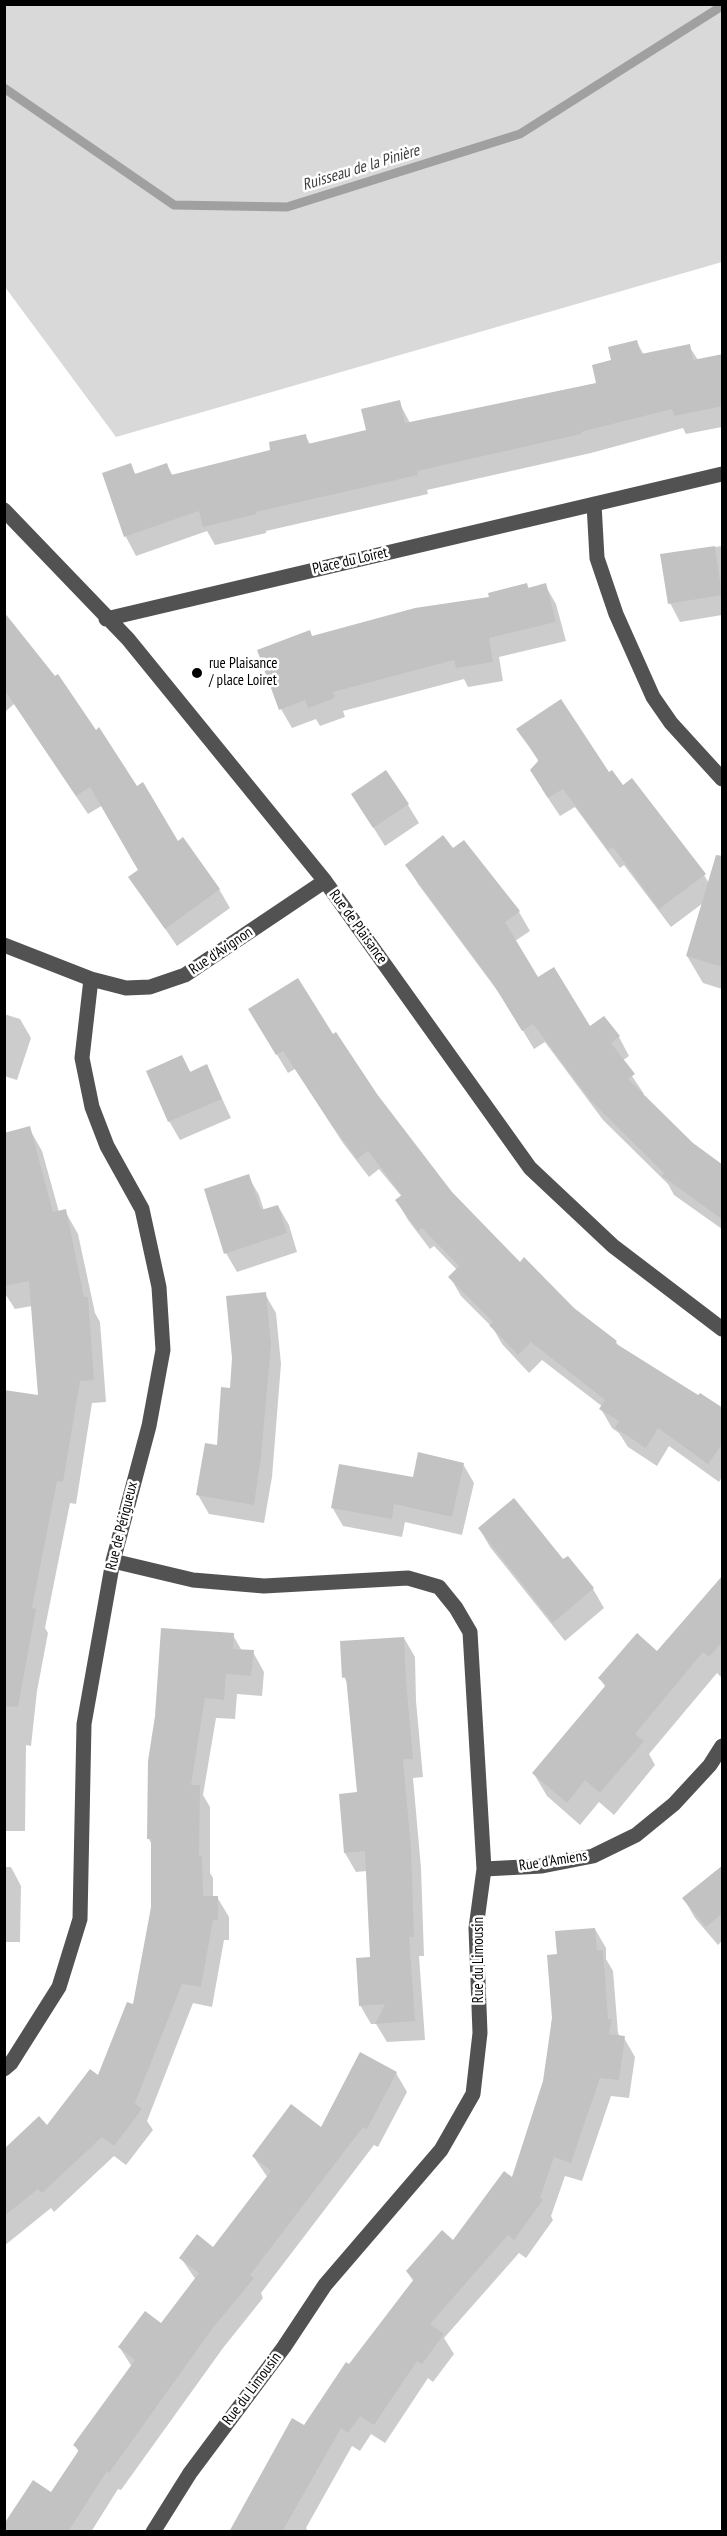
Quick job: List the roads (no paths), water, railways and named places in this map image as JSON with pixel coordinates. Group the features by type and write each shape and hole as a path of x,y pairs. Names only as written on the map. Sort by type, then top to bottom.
{"street":[{"name":"Place du Loiret","path":"106,618 723,474"},
{"path":"594,504 597,558 616,614 653,697 671,723 723,779"},
{"name":"Rue de Plaisance","path":"4,510 128,639 324,881 530,1168 613,1246 723,1329"},
{"name":"Rue d'Avignon","path":"4,945 91,979 126,988 150,987 185,975 324,881"},
{"name":"Rue de Périgueux","path":"4,2069 11,2064 59,1987 80,1918 84,1724 113,1561 149,1426 163,1350 159,1287 142,1209 108,1146 92,1107 82,1058 91,979"},
{"name":"Rue du Limousin","path":"113,1561 193,1580 264,1586 408,1578 439,1587 456,1608 470,1632 484,1869 476,1928 480,2033 472,2094 441,2150 325,2285 284,2347 190,2473 153,2532"},
{"name":"Rue d'Amiens","path":"484,1869 542,1866 593,1856 636,1835 674,1804 710,1765 723,1746"}],"waterway":[{"name":"Ruisseau de la Pinière","path":"4,88 174,205 287,207 520,134 722,6"}],"place":[{"name":"rue Plaisance / place Loiret","path":"197,673"}]}
